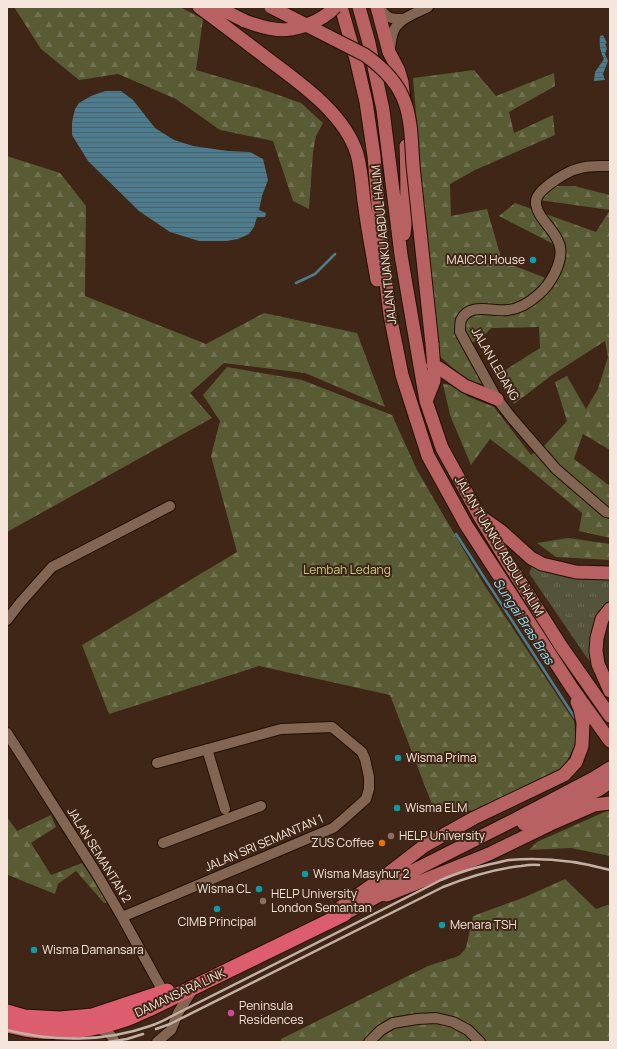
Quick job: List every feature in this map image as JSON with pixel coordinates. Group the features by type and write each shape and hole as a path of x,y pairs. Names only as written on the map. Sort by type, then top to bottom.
{"highway":[{"name":"DAMANSARA LINK","path":"7,1025 30,1030 60,1032 80,1031 128,1018 194,987 342,911"},
{"name":"DAMANSARA LINK","path":"7,1012 24,1017 60,1019 92,1016 164,993 342,911"}],"main road":[{"path":"199,7 310,92 332,113 347,132 356,153 361,175 365,208 392,366 409,422 428,456"},
{"path":"217,7 257,26 270,29 290,30 317,21 336,7"},
{"path":"271,7 365,55 379,65 398,87 405,102 409,117 432,344 434,381 426,401"},
{"name":"JALAN TUANKU ABDUL HALIM","path":"342,7 356,59 367,110 374,156 382,251 390,315 402,375 428,456 466,525 572,688 610,741"},
{"name":"JALAN TUANKU ABDUL HALIM","path":"359,7 369,43 383,110 401,255 426,401 442,448 480,518 511,568 561,646 610,716"},
{"path":"378,7 389,52 398,69 402,82 406,114 406,220 401,255"},
{"path":"433,365 465,386 497,399"},
{"path":"480,518 501,531 531,558 542,564 576,572 610,573"},
{"path":"610,609 602,619 597,638 596,651 598,664 610,691"},
{"path":"342,911 424,846 474,818 564,775 576,762 582,746 583,723 580,709 572,688"},
{"path":"342,911 514,820 601,783 610,768"},
{"path":"342,911 403,889 489,854 585,808 610,803"}],"street":[{"path":"378,7 384,15 388,17 393,19 404,19"},
{"path":"389,52 394,31 399,23 428,7"},
{"name":"JALAN LEDANG","path":"610,166 577,168 562,175 539,194 536,202 537,211 553,232 560,245 561,255 556,270 547,285 538,295 521,307 509,310 474,309 465,314 461,321 460,332 497,399 511,417 556,469 606,512 610,513"},
{"path":"7,620 20,602 52,567 170,506"},
{"name":"JALAN SRI SEMANTAN 1","path":"122,917 333,828 366,799 369,789 369,777 362,752 332,727 281,729 157,763"},
{"name":"JALAN SEMANTAN 2","path":"7,733 95,871 164,993"},
{"path":"207,749 225,808"},
{"path":"163,843 261,806"},
{"path":"157,1042 171,1030 178,1013 194,987"},
{"path":"369,1042 381,1030 393,1023 417,1019 436,1018 453,1022 463,1027 480,1042"},
{"path":"80,1031 98,1029 109,1032 115,1042"}],"green space":[{"path":"14,7 180,7 203,19 196,70 258,88 301,103 323,123 316,136 313,152 309,209 293,201 273,141 220,130 176,99 118,74 79,80 41,49"},
{"path":"474,70 496,96 554,73 555,86 509,112 514,133 553,115 555,135 475,170 450,184 451,216 487,209 502,261 553,281 563,249 499,216 515,203 596,232 610,210 610,450 583,434 574,459 610,486 610,538 579,531 582,513 523,464 490,439 471,465 450,415 443,384 451,385 469,397 494,407 531,455 545,445 567,421 555,382 567,376 586,409 598,389 608,357 605,341 552,375 514,404 496,376 540,348 539,327 491,328 481,339 462,347 484,385 465,379 436,353 413,78"},
{"path":"7,156 60,173 86,206 85,296 206,344 264,313 357,333 385,407 305,373 224,363 190,393 212,418 7,532"},
{"path":"549,186 574,186 610,195 610,210 539,200"},
{"name":"Lembah Ledang","path":"227,367 302,380 392,415 417,470 483,583 574,721 576,743 563,769 474,811 433,807 390,695 259,666 109,714 82,645 237,552 211,456 220,421 203,395"},
{"path":"568,538 610,544 610,560 556,557 537,543"},
{"path":"534,564 610,578 610,603 595,668 529,573"},
{"path":"609,810 610,856 571,848 529,850 537,842"},
{"path":"51,815 56,827 31,843 51,875 82,863 107,900 107,903 104,903 76,871 58,884 55,894 8,875 7,817 17,831"},
{"path":"565,879 596,909 610,904 610,1042 280,1042 281,1039 428,966 459,956 466,948 473,916 525,897"}],"water":[{"path":"603,35 607,43 605,44 607,48 605,54 608,61 603,74 605,80 594,81 595,72 604,59 600,42 600,36"},
{"path":"105,91 121,91 133,100 155,128 174,140 193,146 228,151 250,152 263,159 268,180 259,210 266,213 265,217 257,217 254,227 249,234 238,239 226,241 199,241 170,232 139,211 88,161 72,135 72,122 75,109 79,103 91,96"}],"waterway":[{"name":"Sungai Bras Bras","path":"296,283 315,274 335,254"},
{"name":"Sungai Bras Bras","path":"456,534 575,718"}],"railway":[{"path":"7,1030 42,1037 79,1038 115,1035 153,1025 441,880 478,867 509,860 547,859 585,864 610,870"},
{"path":"156,1029 170,1024 443,887 491,871 511,867 539,865"},
{"path":"108,1042 127,1039 143,1034"}],"place":[{"name":"MAICCI House","path":"533,260"},
{"name":"Wisma Prima","path":"398,758"},
{"name":"Wisma ELM","path":"397,808"},
{"name":"HELP University","path":"391,836"},
{"name":"ZUS Coffee","path":"382,843"},
{"name":"Wisma Masyhur 2","path":"305,874"},
{"name":"Wisma CL","path":"259,889"},
{"name":"HELP University London Semantan","path":"263,901"},
{"name":"CIMB Principal","path":"217,909"},
{"name":"Menara TSH","path":"442,925"},
{"name":"Wisma Damansara","path":"34,950"},
{"name":"Peninsula Residences","path":"231,1013"}]}
